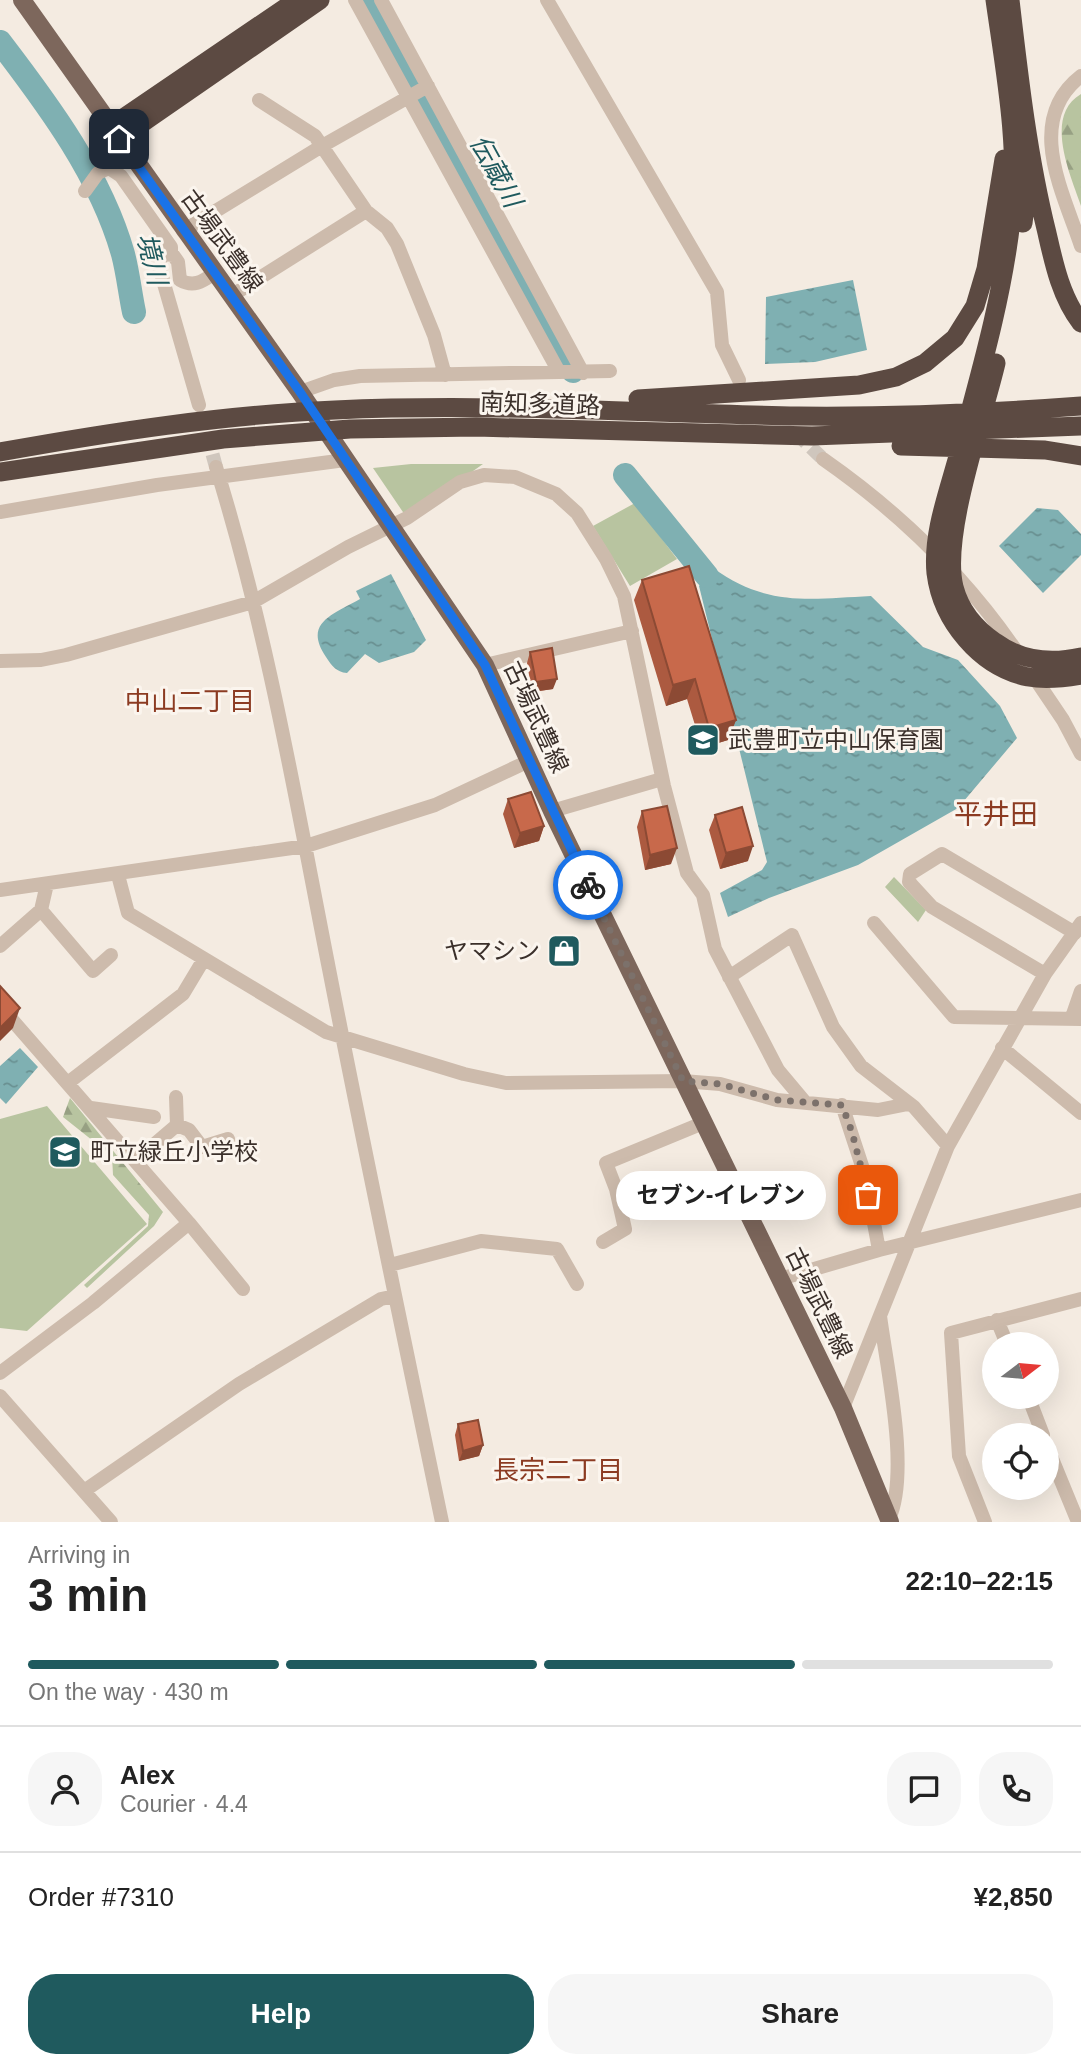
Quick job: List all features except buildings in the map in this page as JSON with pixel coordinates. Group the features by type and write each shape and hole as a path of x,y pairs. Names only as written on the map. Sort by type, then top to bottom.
{"highway":[{"path":"114,133 296,0"},
{"path":"114,133 320,0"},
{"path":"982,395 1012,220 1011,132 995,0"},
{"path":"1010,0 1030,166 1056,272 1081,323"},
{"path":"504,409 859,385 915,369 955,338 975,306 986,269 999,180 1011,132"},
{"path":"1030,166 1017,274 936,549 942,599 952,622 967,641 993,662 1014,673 1067,665 1081,675"},
{"name":"南知多道路","path":"0,452 170,424 337,410 504,409 814,416 938,415 1081,406"},
{"name":"南知多道路","path":"0,472 223,439 350,429 476,426 812,436 1081,426"},
{"path":"656,432 713,443 1045,450 1081,456"}],"main road":[{"name":"古場武豊線","path":"22,0 183,231 300,392 485,665 552,811 843,1408 889,1520"}],"street":[{"path":"355,0 559,372"},
{"path":"381,0 583,373"},
{"path":"547,0 716,292 722,345 739,380"},
{"path":"1081,76 1060,99 1050,134 1052,157 1081,246"},
{"path":"183,231 322,146 428,86"},
{"path":"260,100 315,136 366,211 387,228 397,244 435,335 445,375"},
{"path":"85,191 98,173 109,167 121,176 171,247 171,253 178,262 180,280 200,283 215,273"},
{"path":"231,296 366,211"},
{"path":"171,253 159,259 158,269 199,405"},
{"path":"300,392 334,380 360,376 610,371"},
{"path":"823,459 880,501 969,588 1063,720 1081,754"},
{"path":"0,512 218,472 345,460"},
{"path":"218,472 253,603 306,846 342,1040 442,1522"},
{"path":"0,661 41,660 66,655 253,603 348,547 393,526 460,482 484,475 516,477 556,494 577,513 629,593 632,631 662,779 687,873 703,895 715,949 729,977 778,1070 804,1101"},
{"path":"485,665 632,631"},
{"path":"0,890 306,846 435,806 529,761"},
{"path":"552,811 662,779"},
{"path":"843,1408 948,1146 1045,974 1078,928 942,854 910,874 908,882 932,907 1045,974"},
{"path":"118,875 128,913 342,1040 506,1083 683,1081 720,1084 777,1100 878,1110 908,1104"},
{"path":"0,946 41,910 47,884"},
{"path":"41,910 93,971 111,955"},
{"path":"874,923 954,1017 1077,1018 1081,991"},
{"path":"729,977 792,935 833,1027 861,1066 908,1104 948,1146"},
{"path":"69,1083 183,995 204,959"},
{"path":"0,1006 136,1160 243,1289"},
{"path":"1002,1048 1081,1113"},
{"path":"176,1097 177,1125"},
{"path":"842,1105 865,1175 879,1250"},
{"path":"91,1108 154,1117"},
{"path":"603,1242 625,1229 616,1189 606,1163 703,1123"},
{"path":"136,1160 177,1125"},
{"path":"177,1125 189,1130 202,1147 228,1139"},
{"path":"780,1279 879,1250 1081,1200"},
{"path":"0,1373 93,1303 189,1223"},
{"path":"390,1265 481,1241 494,1242 557,1249 578,1284"},
{"path":"83,1490 239,1384 381,1299 395,1296"},
{"path":"985,1522 958,1456 951,1333 1081,1299"},
{"path":"880,1315 892,1402 898,1489 889,1520"},
{"path":"997,1320 1002,1332"},
{"path":"0,1396 111,1522"},
{"path":"1059,1476 1078,1522"}],"green space":[{"path":"1081,94 1081,206 1067,163 1062,131 1070,104"},
{"path":"411,464 483,464 407,518 373,468"},
{"path":"635,503 677,559 630,586 593,526"},
{"path":"894,877 926,910 918,922 885,887"},
{"path":"70,1098 163,1212 154,1226 87,1288 84,1285 148,1226 149,1215 113,1175 112,1156 63,1117"},
{"name":"町立緑丘小学校","path":"47,1106 147,1224 27,1331 0,1328 0,1119"}],"water":[{"path":"853,280 867,350 815,362 765,364 766,297"},
{"path":"1037,508 1058,510 1081,534 1081,555 1043,593 999,546"},
{"path":"713,568 733,581 770,595 808,599 871,596 923,647 958,660 1000,706 1017,738 958,808 858,865 769,898 728,917 720,893 762,870 767,862 699,586"},
{"path":"391,574 426,640 414,652 379,663 365,654 347,673 337,670 320,645 319,628 331,615 360,599 356,591"},
{"path":"20,1048 38,1067 6,1104 0,1098 0,1066"}],"waterway":[{"name":"伝蔵川","path":"367,0 573,371"},
{"name":"境川","path":"0,42 72,143 101,197 123,254 134,312"},
{"name":"伝蔵川","path":"625,475 707,576"}],"tunnel":[{"path":"796,433 823,459"},
{"path":"207,434 216,467"}],"way so far":[{"path":"588,885 683,1081 720,1084 777,1100 842,1105 865,1175 868,1195"}],"place":[{"name":"武豊町立中山保育園","path":"703,740"},
{"name":"ヤマシン","path":"564,951"},
{"name":"町立緑丘小学校","path":"65,1152"},
{"name":"セブン-イレブン","path":"868,1195"}],"district":[{"name":"中山二丁目","path":"190,701"},
{"name":"平井田","path":"996,814"},
{"name":"長宗二丁目","path":"558,1470"}],"route":[{"path":"119,139 300,392 405,543 485,665 588,885"}]}
